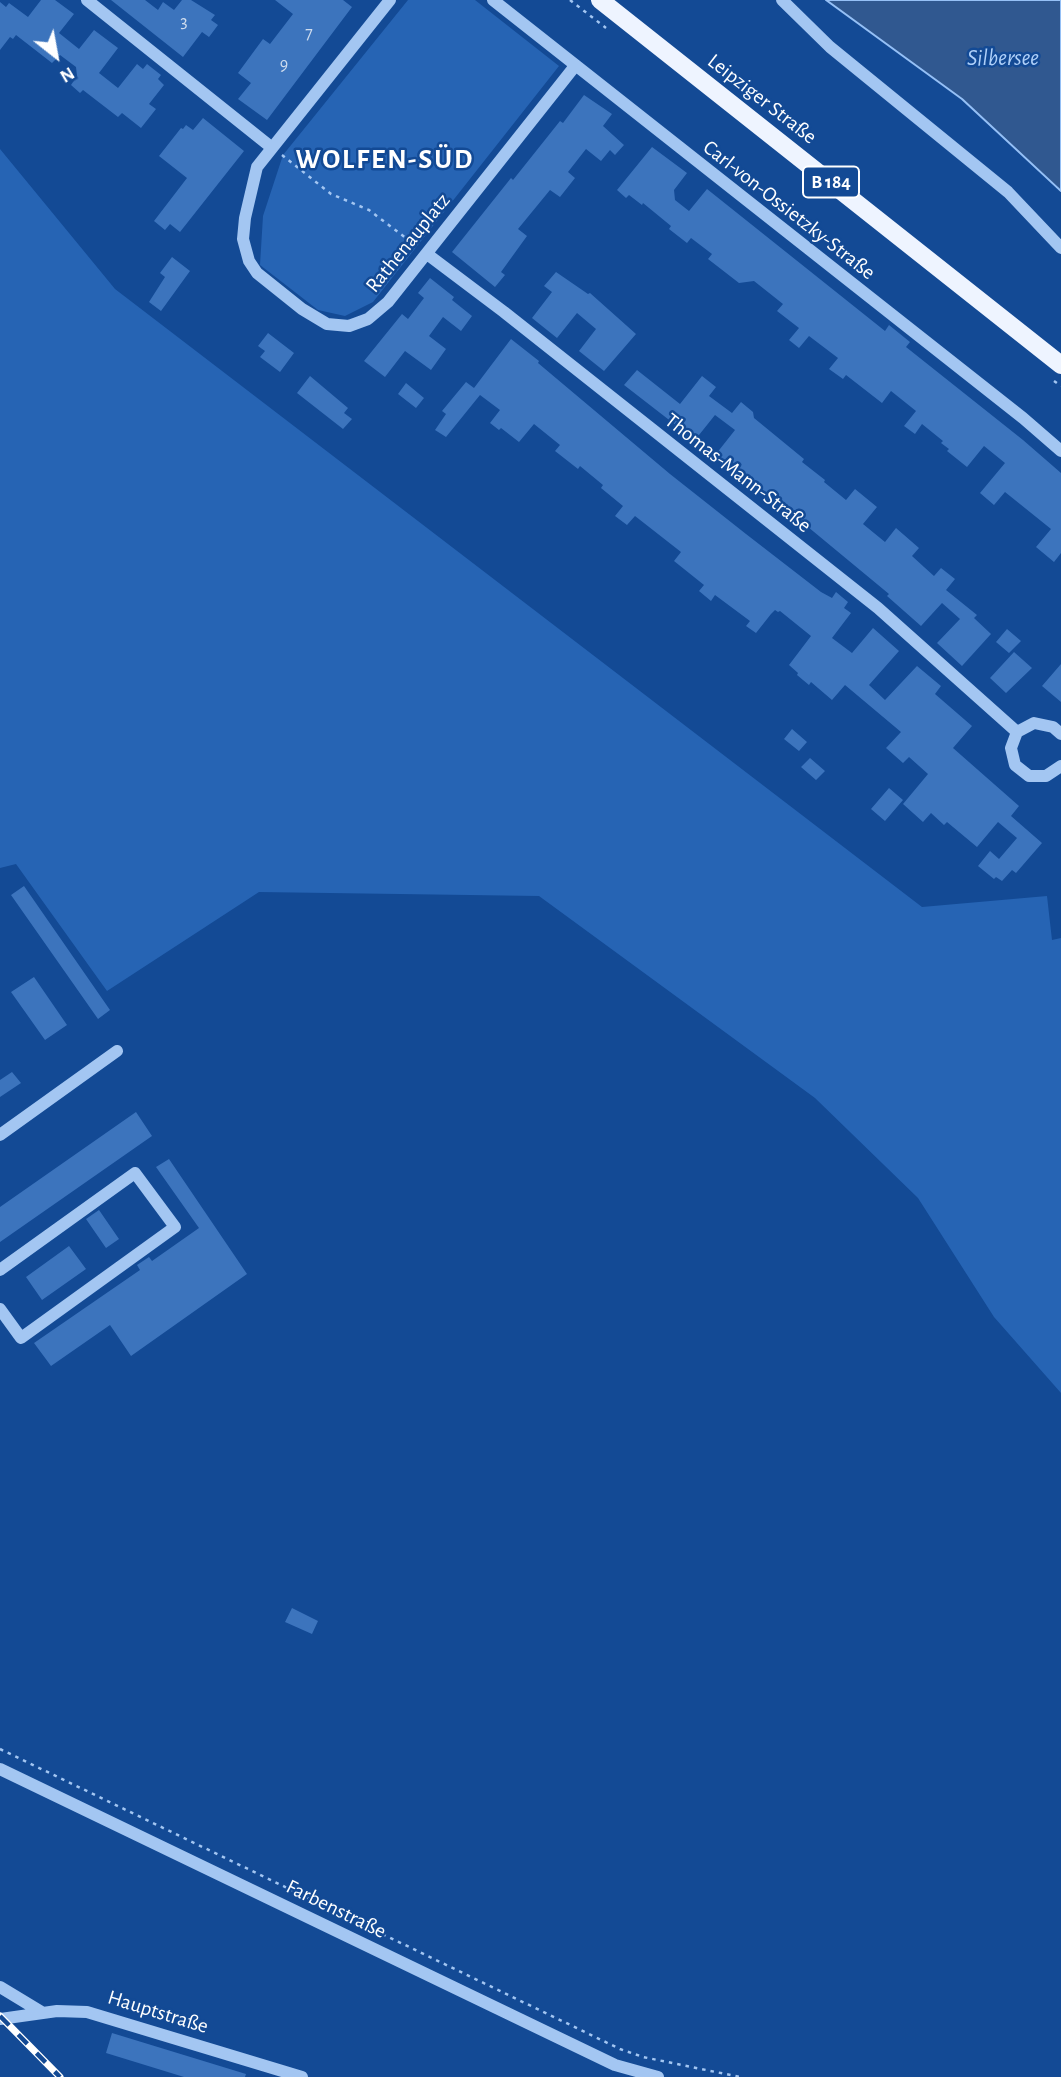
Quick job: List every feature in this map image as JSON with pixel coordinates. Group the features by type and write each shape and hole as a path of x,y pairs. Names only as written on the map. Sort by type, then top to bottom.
{"main road":[{"name":"Leipziger Straße","path":"600,0 1061,365"}],"street":[{"path":"87,0 271,147"},
{"name":"Rathenauplatz","path":"390,0 257,167 243,239 248,261 257,273 302,309 327,324 349,326 368,318 388,302 575,65"},
{"name":"Carl-von-Ossietzky-Straße","path":"493,0 1013,409 1061,451"},
{"path":"782,0 830,47 1008,192 1061,248"},
{"name":"Thomas-Mann-Straße","path":"427,254 878,608 1017,732"},
{"path":"1061,734 1053,727 1034,723 1017,732 1011,748 1012,757 1021,772 1038,778 1061,766"},
{"path":"0,1135 117,1051"},
{"path":"0,1270 135,1173 175,1227 21,1338 0,1309"},
{"name":"Farbenstraße","path":"0,1769 604,2060 658,2077"},
{"path":"0,1987 43,2013"},
{"name":"Hauptstraße","path":"0,2019 70,2011 101,2015 302,2077"}],"path":[{"path":"271,147 331,194 369,210 410,241"},
{"path":"0,1749 620,2049 643,2057 740,2077"}],"shaded area":[{"path":"408,0 475,0 559,66 373,302 345,316 318,310 260,265 263,216 283,155"},
{"path":"0,149 115,289 922,907 1047,896 1052,940 1061,938 1061,1393 994,1317 918,1198 815,1098 539,896 259,892 107,991 16,864 0,868"}],"water":[{"name":"Silbersee","path":"826,0 1061,0 1061,191 962,99"}],"building":[{"path":"41,0 55,0 74,14 59,33 79,49 94,30 118,48 99,73 118,88 137,64 143,69 147,64 161,75 158,79 164,85 149,104 156,109 141,128 122,113 118,117 83,90 80,93 71,85 77,76 76,67 60,55 52,63 16,35 13,39 10,37 0,50 0,2 6,7 9,3 28,17"},
{"path":"111,0 145,0 158,10 163,2 174,10 182,0 191,0 215,15 211,20 218,25 209,37 202,32 183,57"},
{"path":"275,0 343,0 352,7 267,120 238,99 251,83 238,73 263,39 270,44 293,14"},
{"path":"584,95 612,114 603,126 624,145 615,155 610,150 601,161 586,149 568,172 575,178 560,197 550,190 518,229 527,236 501,272 505,275 495,287 452,252 511,178 513,180"},
{"path":"203,118 244,151 180,232 170,224 165,230 154,221 187,178 159,156 181,128 186,125 193,130"},
{"path":"652,147 687,173 674,190 675,200 689,211 707,189 885,331 889,325 910,342 906,347 1061,473 1061,553 1054,562 1036,547 1051,529 1005,492 994,505 980,493 1005,463 984,446 967,467 947,451 949,449 941,443 943,441 922,424 915,434 904,426 916,411 891,391 882,403 846,375 843,379 829,369 838,358 809,336 799,348 789,340 799,328 777,311 783,304 754,281 739,283 708,259 712,254 691,238 687,243 643,203 642,205 629,195 626,198 617,190"},
{"path":"172,257 190,271 161,311 149,302 165,277 160,273"},
{"path":"556,272 590,293 636,334 604,371 579,351 596,329 577,313 557,338 532,318 552,292 544,286"},
{"path":"430,278 472,316 461,331 443,317 429,336 446,349 431,370 405,351 385,377 364,361 402,314 408,319 424,298 418,293"},
{"path":"268,333 294,353 280,372 260,357 265,351 258,346"},
{"path":"511,339 670,474 746,534 821,592 832,598 836,592 848,602 844,608 851,613 832,638 852,653 873,628 899,651 869,685 885,700 917,666 941,686 935,694 972,726 953,748 1019,806 1011,816 1042,843 1016,873 1012,870 1002,881 996,877 994,879 978,866 990,851 999,859 1017,838 998,822 977,847 947,822 944,825 931,813 923,822 903,804 928,774 909,757 903,763 886,748 901,732 845,685 832,700 811,682 809,685 797,675 789,665 811,636 780,611 775,610 756,633 746,626 750,621 715,595 711,601 699,591 704,585 674,561 681,552 635,516 627,525 615,516 623,506 580,466 578,469 555,451 560,445 534,424 519,442 490,423 500,410 480,395 446,437 435,430 446,414 442,411 466,382 474,388"},
{"path":"637,370 680,404 702,376 716,387 709,396 732,413 741,402 753,412 754,418 804,459 802,462 846,500 855,489 877,507 863,524 885,542 896,528 919,548 912,556 934,576 941,568 955,579 946,590 977,615 974,618 991,634 962,666 937,643 960,619 942,603 921,626 887,596 889,594 716,454 735,430 715,415 695,440 624,385"},
{"path":"310,376 348,408 344,413 352,419 343,429 297,393"},
{"path":"406,383 424,398 416,408 398,394"},
{"path":"1007,629 1021,641 1009,653 996,642"},
{"path":"1014,652 1032,668 1006,693 990,678"},
{"path":"1061,664 1061,702 1042,686"},
{"path":"792,729 807,742 799,751 784,739"},
{"path":"810,758 825,771 816,780 801,767"},
{"path":"889,788 903,800 885,821 871,809"},
{"path":"24,886 110,1010 98,1019 11,895"},
{"path":"34,977 67,1025 45,1040 11,992"},
{"path":"12,1072 21,1083 0,1097 0,1080"},
{"path":"136,1112 152,1136 0,1242 0,1207"},
{"path":"169,1159 247,1274 131,1356 110,1325 51,1366 34,1343 140,1270 137,1265 149,1257 152,1261 199,1228 156,1167"},
{"path":"99,1210 119,1239 106,1248 86,1219"},
{"path":"69,1246 86,1269 42,1300 26,1277"},
{"path":"292,1608 318,1621 312,1634 285,1622"},
{"path":"112,2033 246,2074 245,2077 184,2077 106,2053"}],"railway":[{"path":"0,2016 60,2077"}],"district":[{"name":"WOLFEN-SÜD","path":"385,160"}]}
